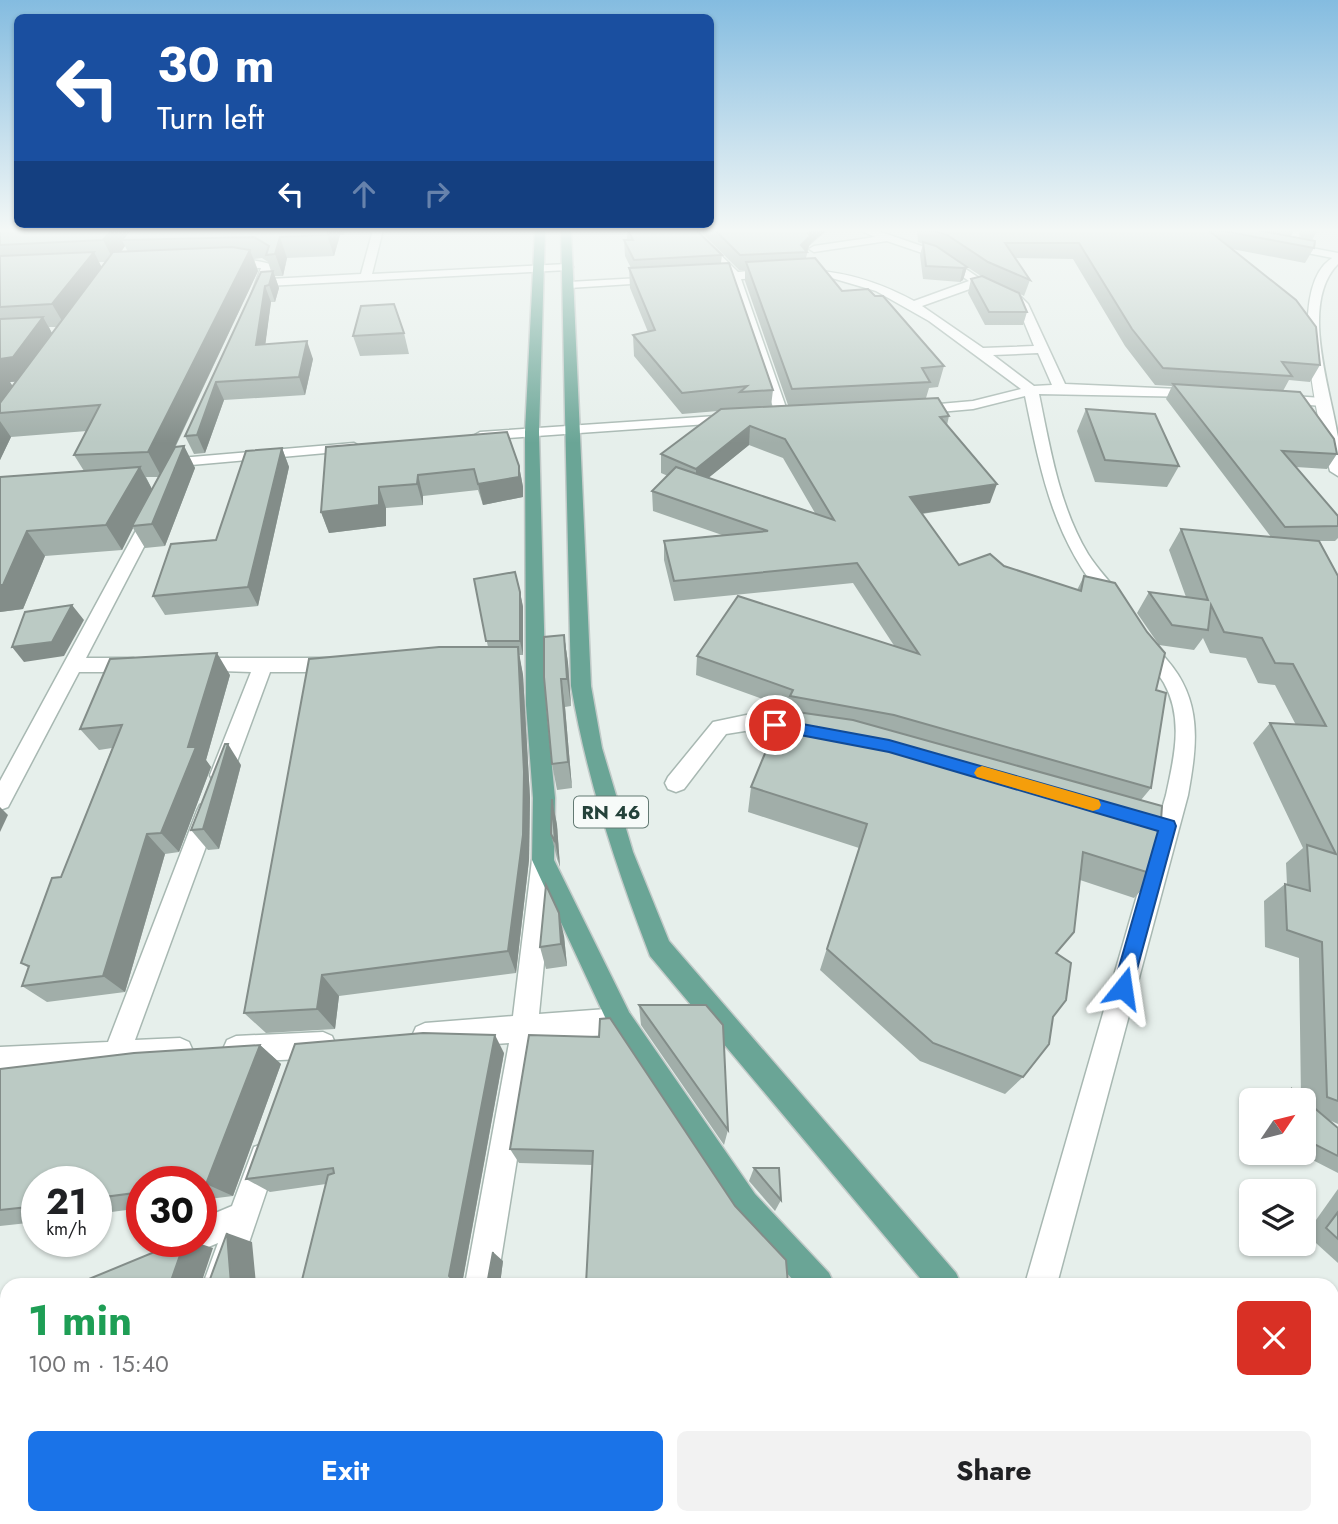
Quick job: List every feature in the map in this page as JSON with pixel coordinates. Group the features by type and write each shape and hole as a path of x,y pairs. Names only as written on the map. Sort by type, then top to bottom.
{"main road":[{"name":"RN 46","path":"538,301 532,432 529,665 544,798 543,860 620,1021 744,1205 812,1278"},
{"name":"RN 46","path":"568,301 582,686 592,748 622,852 659,948 940,1278"}],"street":[{"path":"252,307 255,301"},
{"path":"743,301 782,416"},
{"path":"903,301 1031,390 1053,491 1073,543 1094,579 1129,618 1144,645 1172,679 1188,722 1182,770 1161,825 1043,1278"},
{"path":"911,306 925,301"},
{"path":"1018,301 1022,304 1060,388"},
{"path":"1314,301 1322,402 1338,471"},
{"path":"978,352 1042,349"},
{"path":"905,410 973,405 1031,390 1060,388 1212,393"},
{"path":"1267,398 1322,402"},
{"path":"464,438 742,418"},
{"path":"180,461 370,446"},
{"path":"0,801 163,495"},
{"path":"72,665 154,665"},
{"path":"181,665 358,665"},
{"path":"117,1054 262,665"},
{"path":"676,783 720,727 751,722 824,733"},
{"path":"482,1278 526,1027 543,860"},
{"path":"401,1038 620,1021"},
{"path":"0,1061 117,1054 299,1060 345,1043"},
{"path":"221,1278 275,1125"},
{"path":"217,1228 242,1217"}],"building":[{"path":"0,301 54,301 52,304 0,307"},
{"path":"76,301 224,301 148,452 74,455 100,405 0,413 0,403"},
{"path":"248,301 263,301 256,345 307,341 299,377 216,382 197,435 185,436"},
{"path":"643,301 742,301 773,390 740,392 747,386 682,393 633,335 655,330"},
{"path":"760,301 887,301 944,366 922,368 930,382 792,389"},
{"path":"983,301 1022,301 1027,312 989,312"},
{"path":"1115,301 1297,301 1316,327 1320,365 1282,362 1292,376 1163,368 1132,329"},
{"path":"394,304 404,333 353,336 361,306"},
{"path":"43,317 13,357 0,359 0,319"},
{"path":"1173,384 1300,392 1334,439 1337,454 1282,451 1338,516 1338,526 1285,527"},
{"path":"938,398 949,416 940,417 997,484 910,497 959,565 990,554 1004,566 1081,591 1084,576 1115,583 1147,632 1165,653 1156,690 1166,693 1151,788 894,715 790,696 793,690 697,656 738,596 919,654 857,563 674,581 664,541 768,531 652,491 676,467 834,520 785,439 750,426 696,469 661,454 721,409"},
{"path":"1086,409 1155,414 1179,466 1105,460"},
{"path":"507,432 519,466 519,477 478,484 474,469 418,475 417,484 379,487 379,505 321,512 326,447"},
{"path":"184,446 152,524 132,526 175,447"},
{"path":"282,448 248,587 153,596 171,544 216,540 246,451"},
{"path":"140,467 106,525 27,531 3,585 0,585 0,477"},
{"path":"1181,529 1319,541 1338,576 1338,1101 1327,1097 1322,942 1287,930 1285,884 1310,891 1307,845 1336,854 1270,723 1326,726 1293,664 1275,663 1262,638 1224,632 1211,605 1208,630 1172,625 1149,592 1208,600"},
{"path":"515,572 520,592 520,641 486,641 474,579"},
{"path":"72,605 52,642 12,647 25,612"},
{"path":"564,635 567,679 561,679 568,762 552,764 544,677 544,637"},
{"path":"439,647 518,647 524,772 523,835 508,951 322,975 317,1009 244,1013 309,659"},
{"path":"217,653 188,747 196,747 161,833 147,834 103,976 22,986 29,966 21,963 52,878 61,877 122,725 80,729 110,659"},
{"path":"783,710 853,720 1162,806 1156,875 1083,852 1074,932 1056,953 1071,963 1066,1000 1053,1017 1049,1044 1023,1077 933,1043 827,949 867,824 751,787"},
{"path":"225,744 228,744 203,829 191,830"},
{"path":"552,799 555,842 551,834"},
{"path":"546,885 559,913 561,944 540,947"},
{"path":"639,1005 706,1005 723,1025 728,1130"},
{"path":"610,1018 735,1206 786,1260 788,1278 586,1278 593,1151 510,1149 529,1035 599,1037 600,1019"},
{"path":"423,1033 495,1035 449,1276 451,1278 302,1278 328,1175 334,1173 333,1168 246,1179 295,1044"},
{"path":"260,1045 213,1166 126,1166 126,1194 112,1196 112,1166 21,1166 21,1208 0,1210 0,1069 134,1053"},
{"path":"1316,1109 1338,1128 1338,1156 1316,1145"},
{"path":"754,1168 779,1168 781,1200"},
{"path":"1338,1212 1338,1239 1326,1228"},
{"path":"227,1233 231,1278 210,1278"},
{"path":"142,1257 179,1257 172,1278 91,1278"}],"slow traffic":[{"path":"982,773 1093,805"}],"route":[{"path":"775,725 799,727 889,746 1168,826 1123,988"}]}
